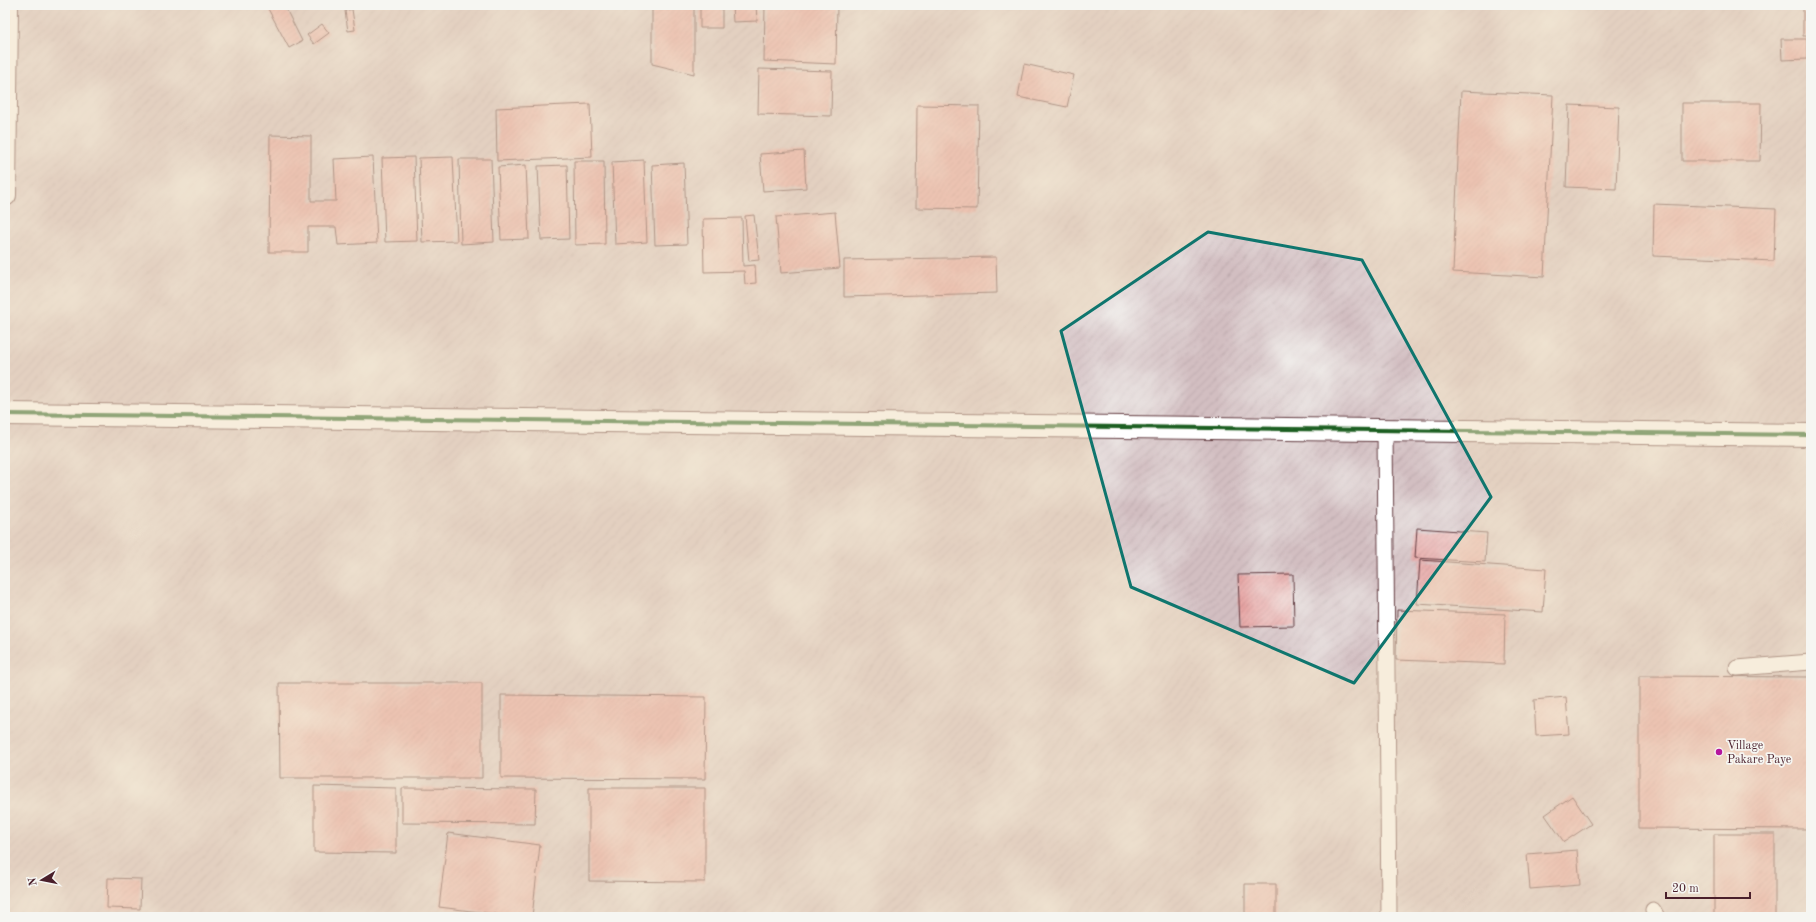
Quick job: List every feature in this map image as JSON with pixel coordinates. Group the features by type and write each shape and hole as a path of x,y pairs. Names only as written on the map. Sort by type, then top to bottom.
{"street":[{"path":"5,195 7,5"},
{"path":"5,414 1811,435"}],"lane":[{"path":"1384,430 1389,917"},
{"path":"1737,668 1811,662"}],"highlighted area":[{"path":"1208,232 1362,260 1491,497 1354,683 1131,587 1061,331"}],"shaded area":[{"path":"5,5 1811,5 1811,917 5,917"}],"building":[{"path":"266,5 284,5 302,41 289,48"},
{"path":"652,5 694,5 694,74 652,64"},
{"path":"700,5 722,5 722,28 700,28"},
{"path":"732,5 756,5 757,21 733,22"},
{"path":"765,5 837,5 836,64 764,61"},
{"path":"1803,5 1811,5 1811,36 1803,36"},
{"path":"352,9 355,30 348,31 345,11"},
{"path":"322,24 329,33 314,44 307,35"},
{"path":"1781,39 1807,39 1807,59 1782,60"},
{"path":"1024,64 1074,75 1067,107 1018,97"},
{"path":"759,69 832,71 831,116 758,114"},
{"path":"1461,91 1553,95 1544,277 1453,272"},
{"path":"1682,103 1761,103 1760,161 1682,161"},
{"path":"590,104 592,157 497,161 496,108"},
{"path":"917,105 979,106 977,209 916,208"},
{"path":"1569,105 1619,107 1616,189 1566,187"},
{"path":"270,135 311,136 311,201 336,201 334,159 373,157 377,243 338,245 336,227 308,227 308,252 269,252"},
{"path":"804,151 806,188 763,191 760,154"},
{"path":"414,157 417,241 385,242 382,158"},
{"path":"453,157 457,241 422,242 419,158"},
{"path":"459,159 491,159 494,242 461,244"},
{"path":"644,160 647,242 615,244 612,162"},
{"path":"574,161 604,161 605,244 575,245"},
{"path":"684,163 687,244 655,245 652,165"},
{"path":"526,165 529,239 501,240 498,167"},
{"path":"567,165 569,239 541,240 538,166"},
{"path":"1654,204 1776,209 1774,261 1653,256"},
{"path":"835,212 840,268 781,273 776,217"},
{"path":"754,215 759,260 749,261 745,216"},
{"path":"742,218 743,266 755,265 756,283 745,284 744,271 704,272 703,219"},
{"path":"996,257 997,293 844,297 844,260"},
{"path":"1417,528 1487,533 1485,562 1415,558"},
{"path":"1420,560 1546,569 1543,612 1417,604"},
{"path":"1293,574 1294,626 1240,627 1238,575"},
{"path":"1397,610 1505,614 1504,664 1396,660"},
{"path":"1639,676 1811,677 1811,829 1639,828"},
{"path":"279,683 482,683 482,778 280,778"},
{"path":"501,695 706,697 705,779 501,778"},
{"path":"1566,697 1569,734 1536,736 1534,700"},
{"path":"314,786 396,788 396,853 314,852"},
{"path":"402,788 536,789 535,824 402,823"},
{"path":"589,788 705,788 705,882 589,881"},
{"path":"1572,796 1591,824 1564,842 1545,815"},
{"path":"448,833 540,845 532,917 519,917 439,907"},
{"path":"1714,834 1775,834 1775,917 1714,917"},
{"path":"1577,850 1580,885 1530,889 1527,854"},
{"path":"108,878 141,879 140,909 107,908"},
{"path":"1245,884 1276,884 1276,917 1245,917"}],"cycle path":[{"path":"5,195 7,5"},
{"path":"5,414 1811,435"}],"place":[{"name":"Village Pakare Paye","path":"1719,752"}]}
